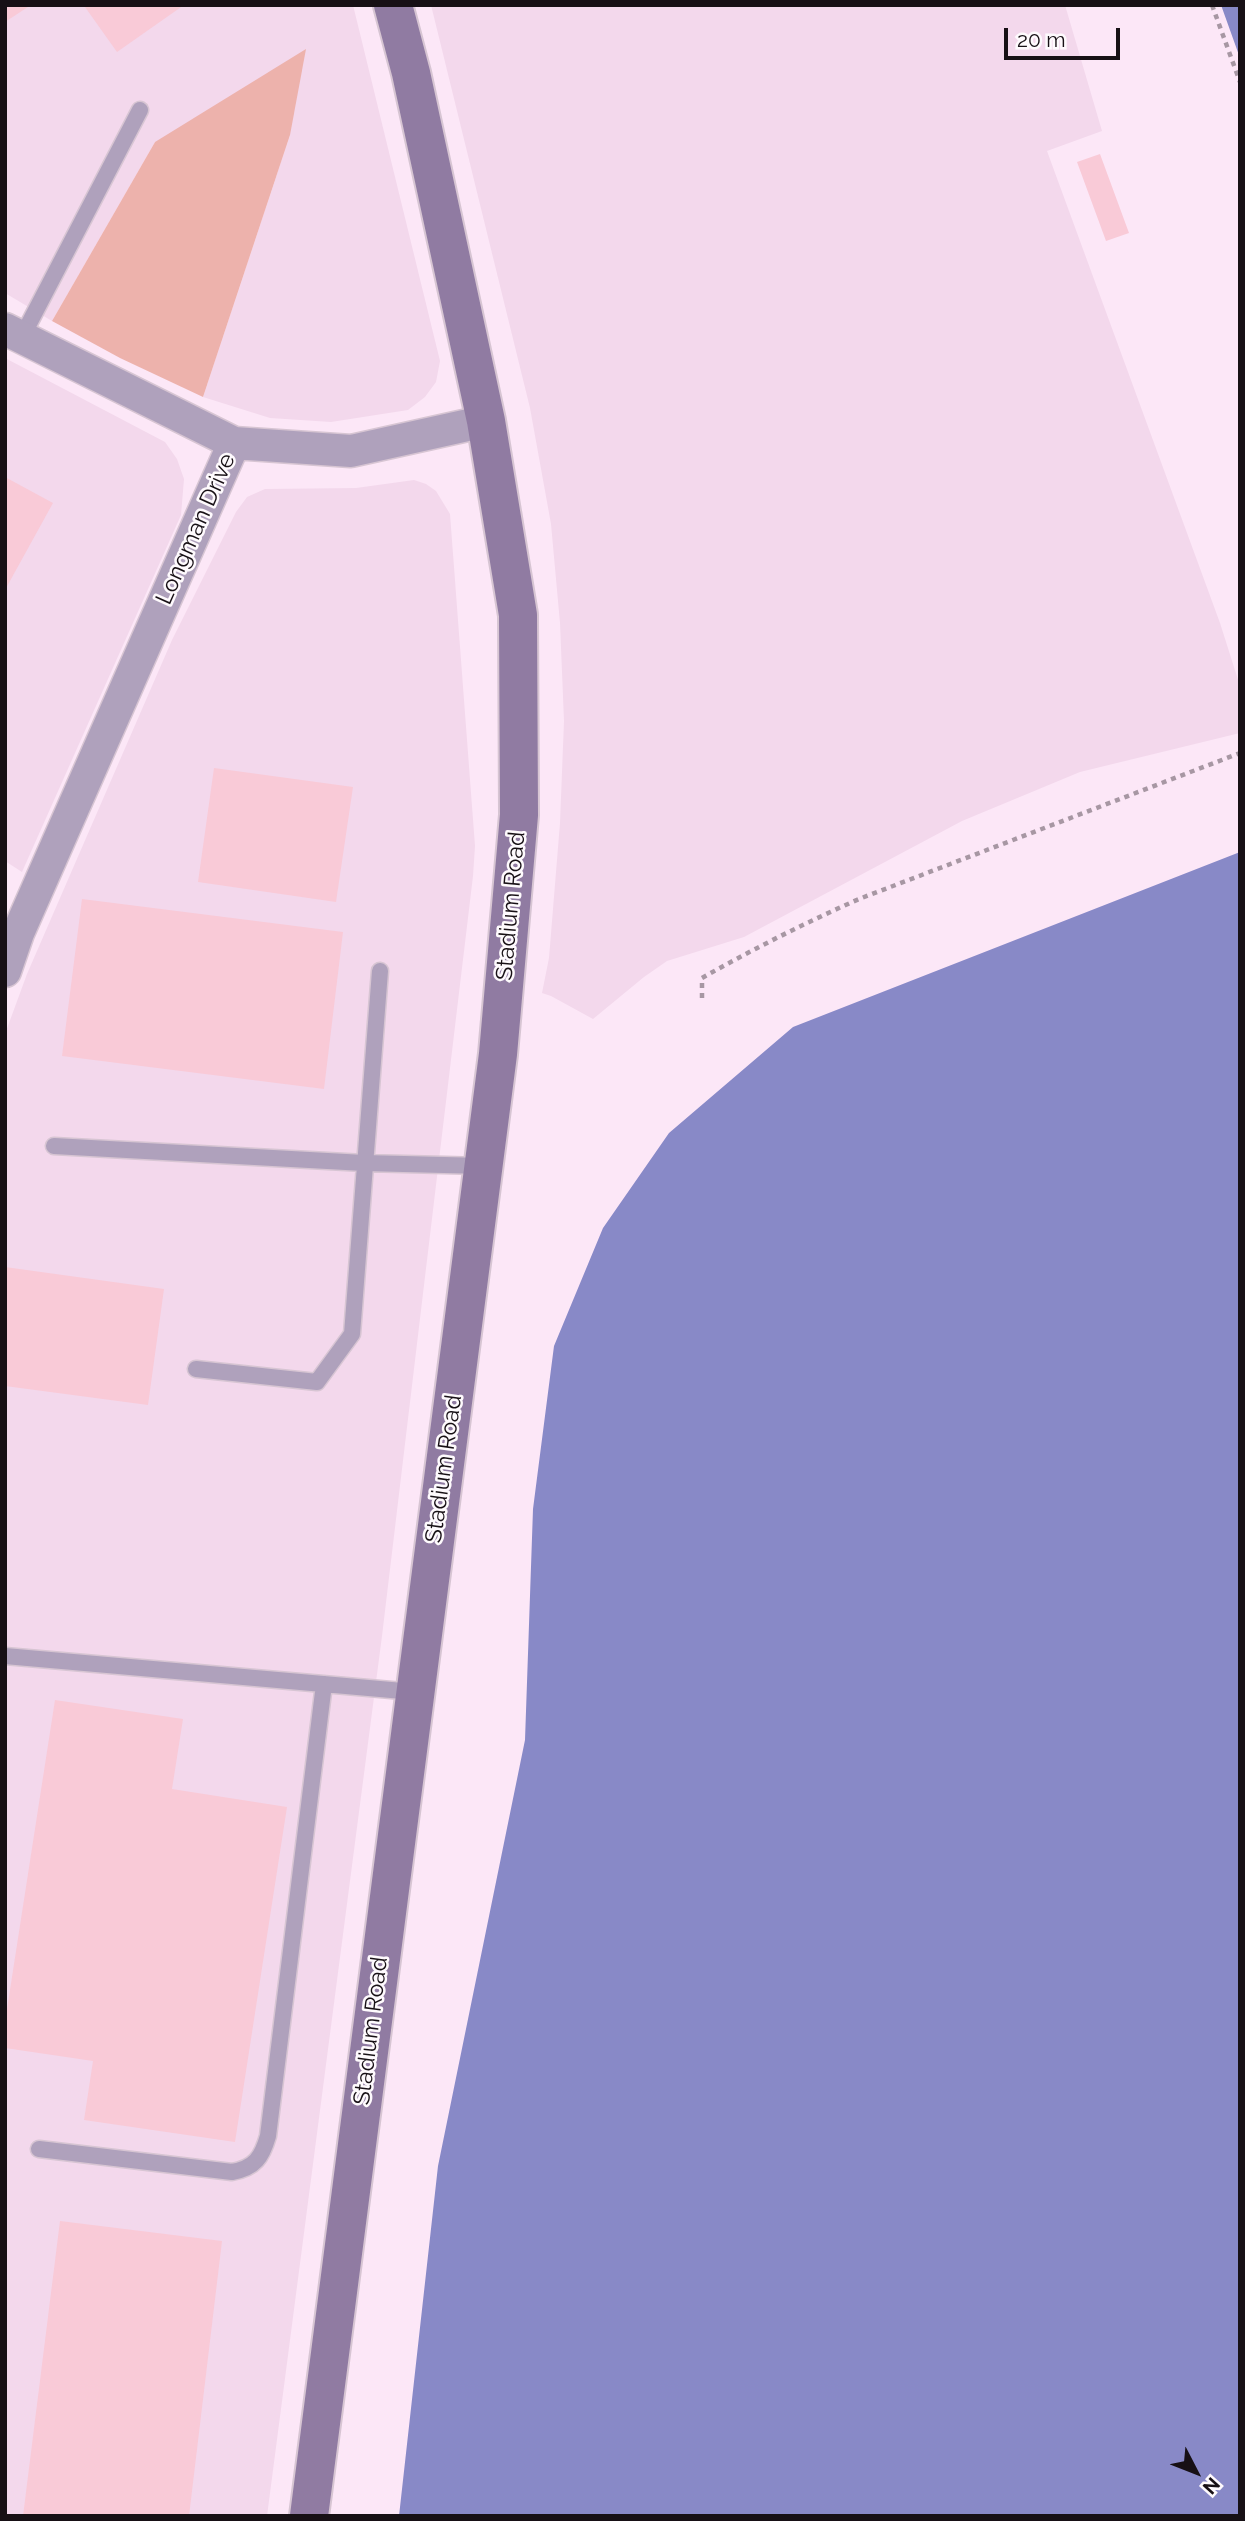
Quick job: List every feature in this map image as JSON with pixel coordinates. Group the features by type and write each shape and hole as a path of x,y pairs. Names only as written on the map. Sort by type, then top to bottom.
{"street":[{"path":"393,5 411,73 486,421"},
{"path":"14,333 234,443"},
{"name":"Longman Drive","path":"5,971 18,933 234,443 351,451 486,421"},
{"name":"Stadium Road","path":"309,2516 498,1054 519,815 518,615 486,421"}],"lane":[{"path":"14,333 140,110"},
{"path":"196,1369 317,1382 352,1334 380,971"},
{"path":"54,1146 364,1163 484,1166"},
{"path":"5,1656 414,1692"},
{"path":"39,2149 232,2172 245,2170 257,2162 264,2151 324,1684"}],"path":[{"path":"1212,5 1240,82"},
{"path":"702,998 702,978 800,925 859,899 1240,754"}],"shaded area":[{"path":"5,5 353,5 440,361 436,382 425,397 408,410 331,422 270,418 203,397 290,135 155,142 52,321 5,293"},
{"path":"431,5 1065,5 1102,131 1047,151 1220,623 1240,686 1240,733 1080,772 962,821 744,937 667,961 593,1019 542,993 549,958 560,823 564,721 560,623 551,524 530,408"},
{"path":"306,49 290,135 203,397 120,358 52,321 155,142"},
{"path":"5,358 165,442 177,459 184,479 181,515 22,872 5,861"},
{"path":"414,480 436,491 450,514 475,846 473,876 382,1636 267,2516 5,2516 5,1034 27,974 172,640 236,512 247,497 265,489 356,488"}],"water":[{"path":"1221,5 1240,5 1240,58"},
{"path":"1240,852 1240,2516 399,2516 438,2166 525,1740 533,1509 554,1346 603,1228 669,1133 793,1027"}],"building":[{"path":"5,5 31,5 5,22"},
{"path":"184,5 117,52 85,7"},
{"path":"1100,154 1129,233 1106,241 1077,162"},
{"path":"5,477 53,503 5,590"},
{"path":"214,768 353,787 336,902 198,882"},
{"path":"82,899 343,932 324,1089 62,1056"},
{"path":"5,1267 164,1289 148,1405 5,1386"},
{"path":"55,1700 183,1719 172,1789 287,1807 235,2142 84,2120 93,2061 5,2048 5,2022"},
{"path":"60,2221 222,2241 189,2516 23,2516"}]}
